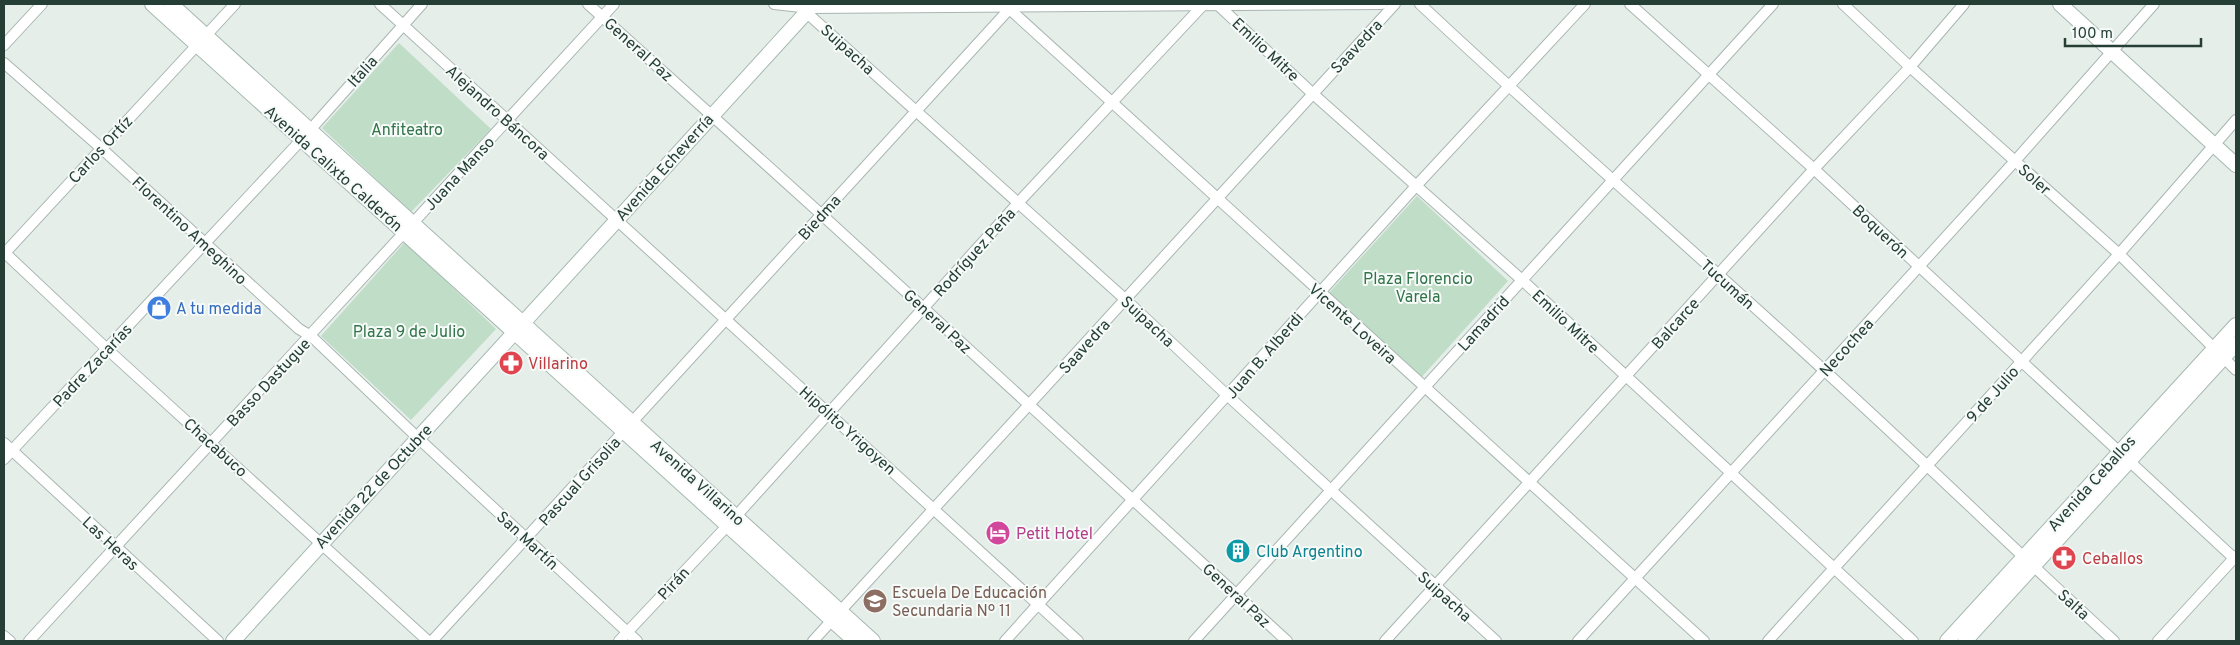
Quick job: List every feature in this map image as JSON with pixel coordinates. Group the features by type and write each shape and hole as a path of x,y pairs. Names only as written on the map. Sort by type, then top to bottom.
{"main road":[{"name":"Avenida Calixto Calderón","path":"152,4 201,40 518,328"},
{"name":"Avenida Calixto Calderón","path":"171,4 201,40"},
{"path":"2060,4 2236,165"},
{"name":"Avenida Echeverría","path":"518,328 712,115 805,7"},
{"name":"Avenida Ceballos","path":"1947,641 2028,562 2218,353 2236,326"},
{"name":"Avenida Villarino","path":"518,328 836,616 873,641"},
{"name":"Avenida 22 de Octubre","path":"233,641 320,543 518,328"},
{"name":"Avenida Ceballos","path":"2218,353 2236,344"},
{"name":"Avenida Ceballos","path":"1965,641 2028,562"},
{"name":"Avenida Villarino","path":"836,616 855,641"}],"street":[{"path":"4,45 42,4"},
{"name":"Carlos Ortíz","path":"4,253 235,4"},
{"name":"Alejandro Báncora","path":"380,4 616,220"},
{"name":"Italia","path":"306,134 422,4"},
{"name":"General Paz","path":"588,4 821,214 1286,641"},
{"name":"Juana Manso","path":"408,228 614,4"},
{"path":"774,4 805,7 1382,4"},
{"name":"Rodríguez Peña","path":"732,520 1018,203 1204,4"},
{"name":"Emilio Mitre","path":"1218,4 1312,93 1522,280 1913,641"},
{"name":"Saavedra","path":"813,641 1030,406 1312,93 1395,4"},
{"name":"Tucumán","path":"1420,4 1509,87 1928,464 2028,562"},
{"name":"Juan B. Alberdi","path":"1005,641 1416,186 1585,4"},
{"name":"Boquerón","path":"1630,4 1814,168 1919,267 2022,360 2123,458 2235,558"},
{"name":"Lamadrid","path":"1194,641 1773,4"},
{"name":"Soler","path":"1843,4 1910,67 2119,254 2236,370"},
{"name":"Balcarce","path":"1385,641 1627,377 1814,168 1910,67 1964,4"},
{"name":"Necochea","path":"1578,641 2015,161 2154,4"},
{"name":"Vicente Loveira","path":"1009,6 1704,641"},
{"name":"Biedma","path":"628,427 916,111 1009,6"},
{"name":"Suipacha","path":"805,7 916,111 1126,300 1434,586 1496,641"},
{"name":"Florentino Ameghino","path":"4,63 101,148 299,329 311,336 418,438"},
{"name":"9 de Julio","path":"1768,641 2119,254 2236,120"},
{"name":"Padre Zacarías","path":"4,459 8,447 107,349 306,134"},
{"name":"Hipólito Yrigoyen","path":"616,220 829,412 1078,641"},
{"name":"Basso Dastugue","path":"29,641 311,336 408,228"},
{"name":"Chacabuco","path":"4,253 107,349 430,641"},
{"name":"Pascual Grisolia","path":"430,641 628,427"},
{"name":"San Martín","path":"418,438 638,641"},
{"name":"Las Heras","path":"8,447 218,641"},
{"name":"Pirán","path":"619,641 732,520"},
{"path":"2158,641 2235,558"},
{"name":"Salta","path":"2028,562 2114,641"},
{"path":"4,636 10,641"}],"green space":[{"name":"Anfiteatro","path":"399,43 491,129 411,212 322,128"},
{"name":"Plaza Florencio Varela","path":"1417,196 1508,281 1419,380 1328,294"},
{"name":"Plaza 9 de Julio","path":"405,242 496,329 411,420 321,336"}],"place":[{"name":"A tu medida","path":"159,308"},
{"name":"Villarino","path":"511,363"},
{"name":"Petit Hotel","path":"998,533"},
{"name":"Club Argentino","path":"1238,551"},
{"name":"Ceballos","path":"2064,558"},
{"name":"Escuela De Educación Secundaria Nº 11","path":"875,601"}]}
